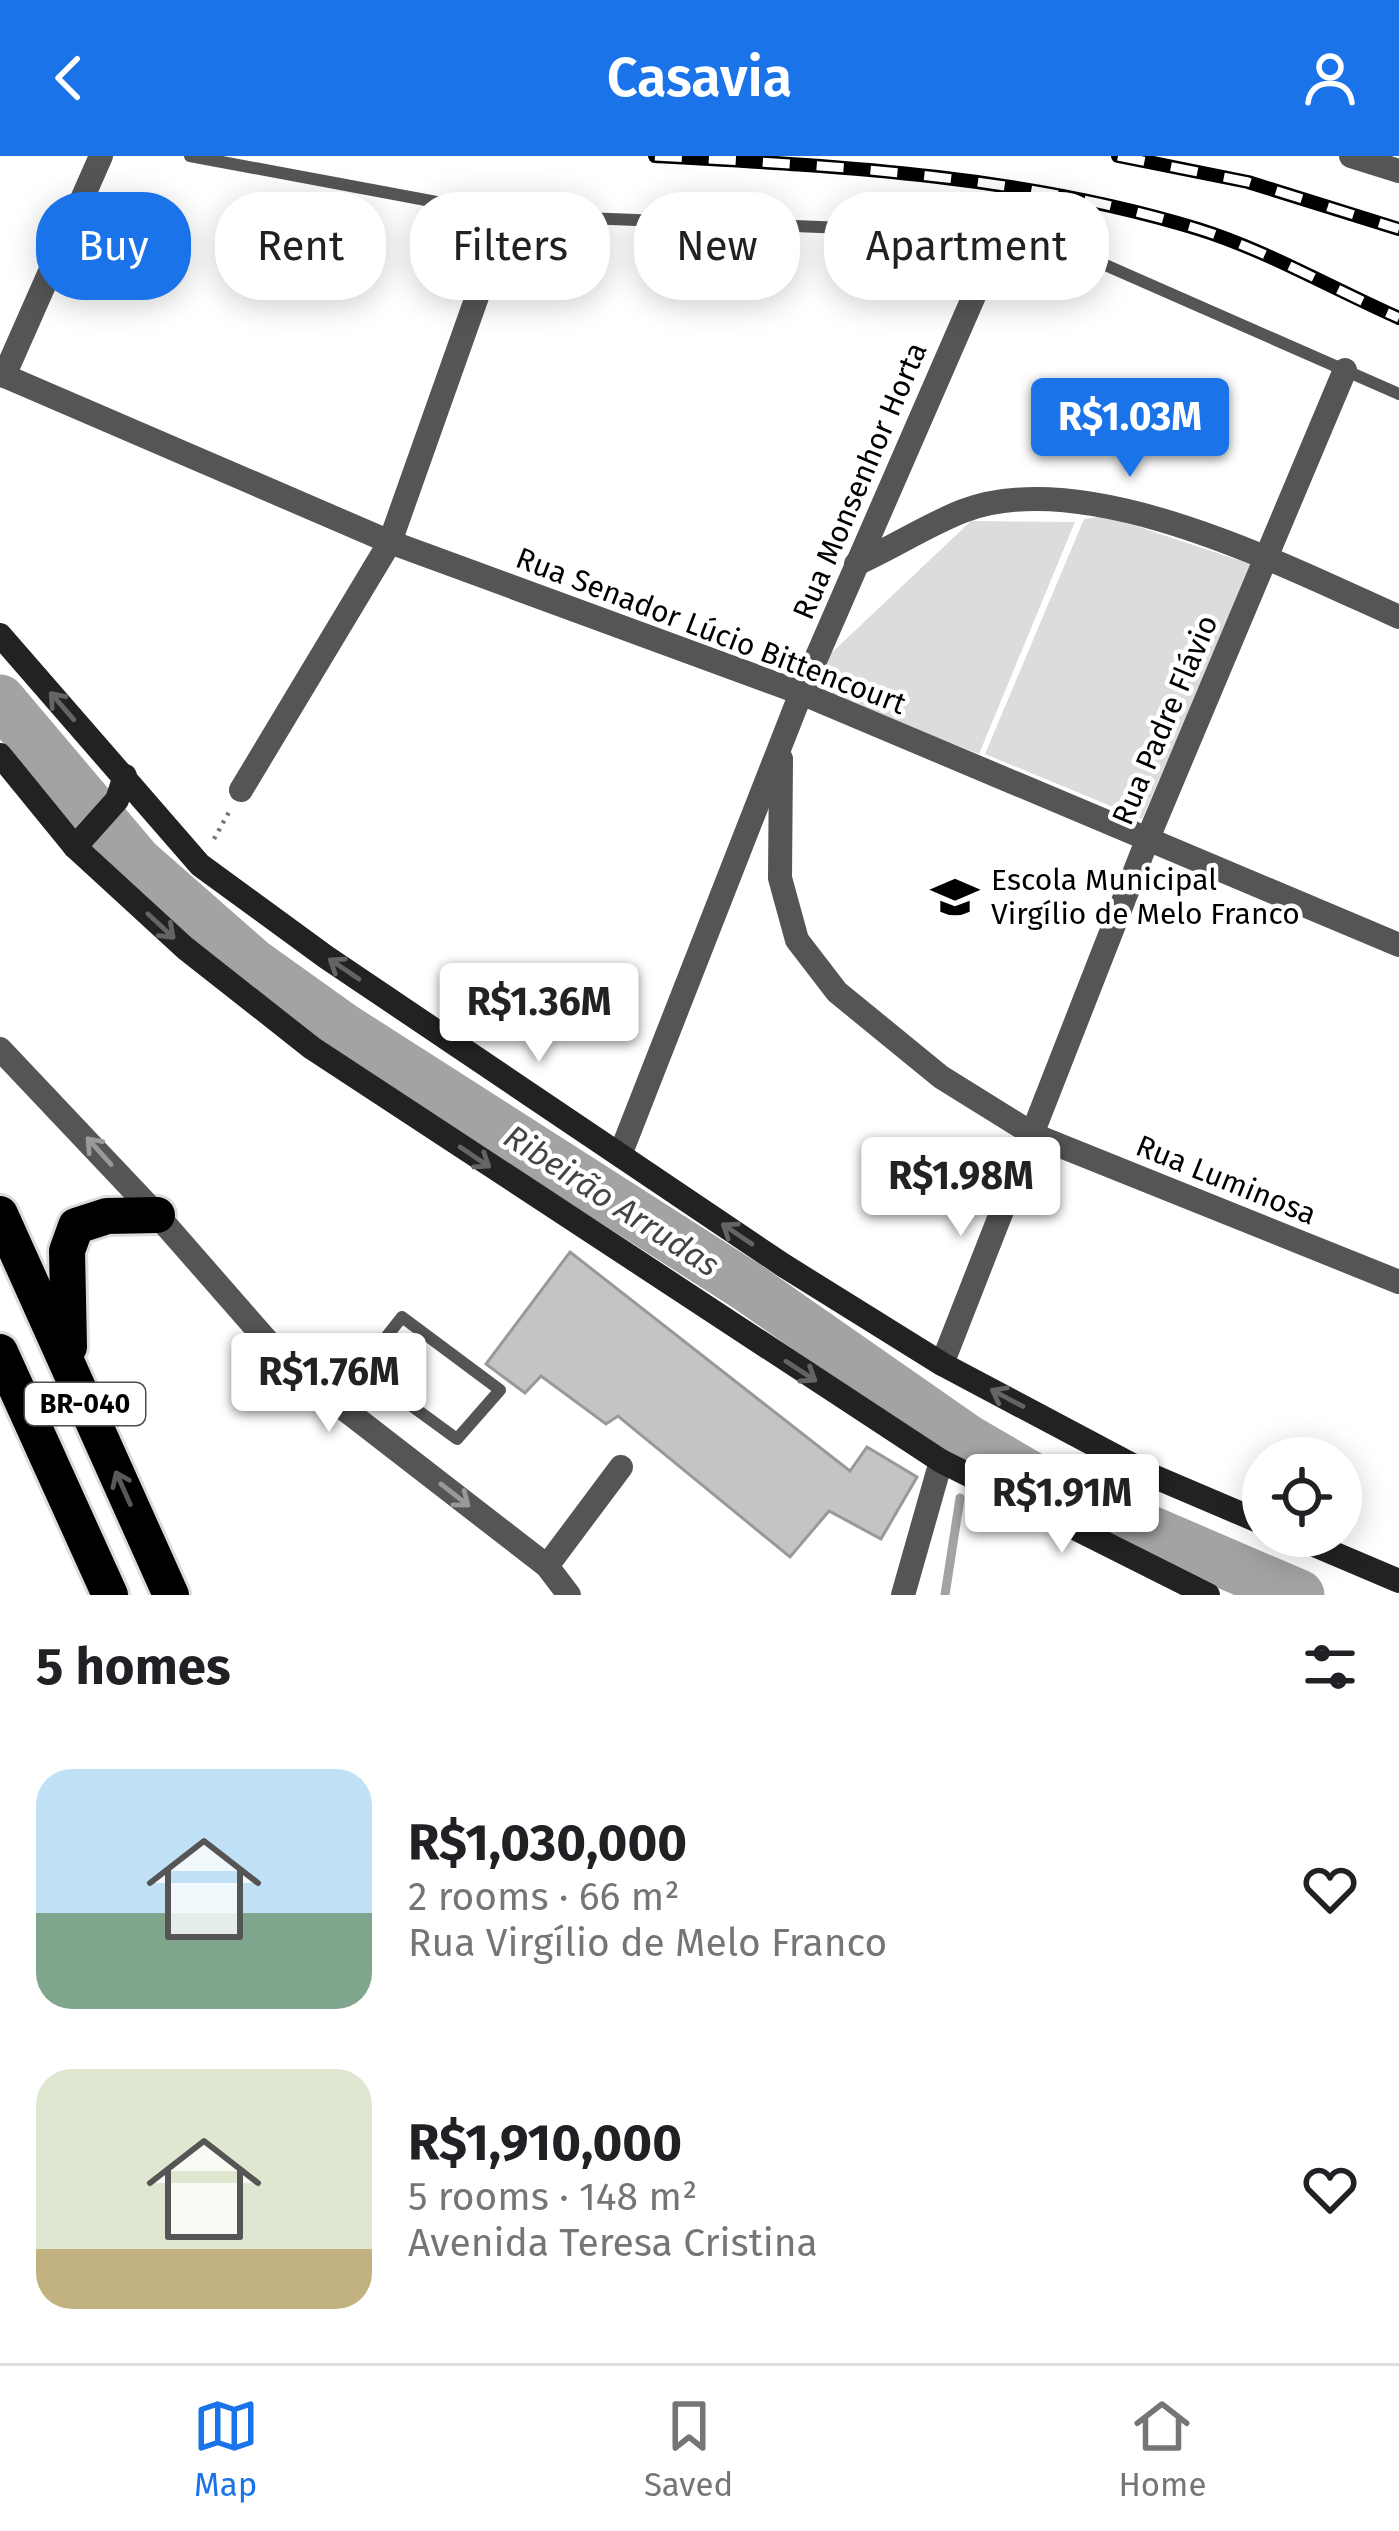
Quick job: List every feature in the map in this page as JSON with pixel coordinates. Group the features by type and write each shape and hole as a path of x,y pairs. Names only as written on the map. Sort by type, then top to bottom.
{"highway":[{"name":"BR-040","path":"0,1214 171,1595"},
{"path":"70,1368 67,1251 76,1226 107,1216 157,1215"},
{"name":"BR-040","path":"0,1352 110,1595"}],"main road":[{"path":"0,635 121,788 200,865 620,1156 943,1364 1155,1477 1242,1514"},
{"path":"0,755 185,948 312,1048 941,1461 1208,1595"},
{"path":"81,841 121,788"},
{"path":"1342,1557 1399,1581"}],"street":[{"path":"2,375 101,156"},
{"path":"1351,156 1399,171"},
{"path":"241,790 389,542 476,300"},
{"name":"Rua Monsenhor Horta","path":"620,1156 801,693 972,300"},
{"name":"Rua Padre Flávio","path":"943,1364 1036,1136 1148,838 1345,370"},
{"name":"Rua Senador Lúcio Bittencourt","path":"2,375 389,542 801,693 1399,945"},
{"path":"856,564 965,510 1053,499 1114,506 1265,558 1399,617"},
{"name":"Rua Luminosa","path":"781,744 780,878 797,940 837,992 941,1077 1036,1136 1399,1282"},
{"path":"0,1049 157,1215 290,1367 547,1566 569,1595"},
{"path":"903,1595 941,1461"},
{"path":"547,1566 621,1467"}],"lane":[{"path":"190,156 410,197"},
{"path":"610,219 824,227"},
{"path":"1109,267 1399,394"},
{"path":"334,1402 402,1317 500,1390 457,1439 361,1369"}],"path":[{"path":"200,865 241,790"}],"shaded area":[{"path":"1106,516 1253,565 1142,819 985,754 1084,519"},
{"path":"971,521 1075,522 979,754 816,691 825,659"}],"building":[{"path":"570,1252 850,1471 867,1447 917,1477 881,1539 829,1511 790,1557 618,1416 606,1424 541,1376 525,1393 486,1364"}],"waterway":[{"name":"Ribeirão Arrudas","path":"0,700 137,862 252,963 343,1028 748,1287 966,1439 1050,1488 1299,1595"},
{"path":"960,1464 966,1439"},
{"path":"945,1595 960,1498"}],"railway":[{"path":"655,156 929,176 1064,196 1198,229 1399,318"},
{"path":"1118,156 1248,182 1399,229"}],"place":[{"name":"Escola Municipal Virgílio de Melo Franco","path":"955,897"}]}
